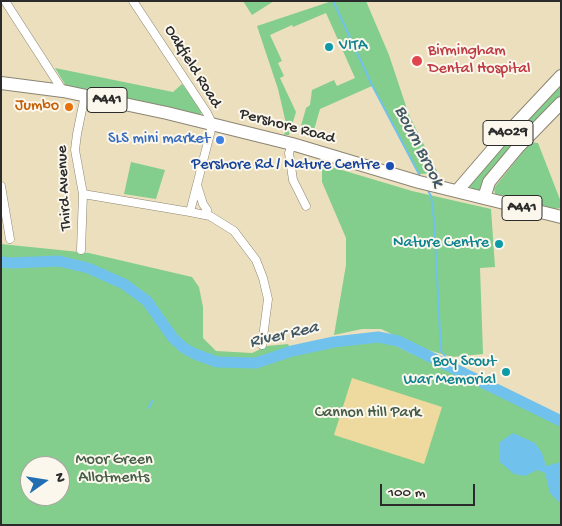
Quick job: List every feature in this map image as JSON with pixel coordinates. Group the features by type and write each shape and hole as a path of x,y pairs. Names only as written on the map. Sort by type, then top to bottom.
{"main road":[{"name":"A4029","path":"457,192 561,76"},
{"name":"Pershore Road","path":"1,83 85,95 211,124 292,144 457,192 561,217"},
{"name":"A4029","path":"484,198 489,182 519,146 561,103"},
{"path":"508,133 519,146"}],"street":[{"path":"5,1 63,91"},
{"name":"Oakfield Road","path":"133,1 207,113 211,124"},
{"name":"Third Avenue","path":"81,250 83,194 75,150 85,95"},
{"path":"190,212 211,124"},
{"path":"292,144 289,153 293,180 306,206"},
{"path":"197,183 203,204 208,210"},
{"path":"1,186 10,240"},
{"path":"83,194 210,216 234,232 256,260 264,278 268,299 262,345"}],"green space":[{"path":"243,1 274,1 252,15"},
{"path":"332,1 366,1 389,55 409,115 438,173 419,174 372,86 320,109 314,130 301,126 306,108 310,105 312,90 334,80 337,86 355,78 326,13 270,35 282,61 278,63 284,76 280,78 296,112 289,135 284,135 286,129 285,119 278,89 257,26"},
{"path":"55,68 173,92 182,84 203,112 199,115 66,86"},
{"path":"561,80 561,98 518,139 516,133"},
{"path":"505,142 512,146 485,184 479,190 472,189 467,184"},
{"path":"531,142 538,143 561,202 561,208 555,209 495,194 494,188"},
{"path":"131,162 165,170 156,199 124,194"},
{"path":"322,164 412,191 491,209 495,267 480,268 483,354 452,357 421,348 381,329 362,329 334,335 346,265 346,238 322,182"},
{"path":"1,244 89,253 192,277 199,287 203,307 203,338 216,351 252,353 267,346 288,344 294,354 365,339 380,340 561,425 561,525 1,525"}],"sand":[{"path":"352,378 442,407 424,464 334,435"}],"water":[{"path":"513,433 535,443 542,453 546,466 561,462 561,504 550,493 545,473 537,470 525,476 514,474 500,462 500,442"}],"waterway":[{"name":"Bourn Brook","path":"333,1 372,85 421,178"},
{"name":"Bourn Brook","path":"427,189 431,196 434,220 441,351 456,370"},
{"name":"River Rea","path":"1,262 59,261 88,268 124,284 147,301 173,338 184,348 217,362 256,363 292,351 334,342 378,337 398,341 561,421"},
{"path":"149,408 152,401"}],"place":[{"name":"VITA","path":"329,47"},
{"name":"Birmingham Dental Hospital","path":"417,61"},
{"name":"Jumbo","path":"69,107"},
{"name":"SLS mini market","path":"220,140"},
{"name":"Pershore Rd / Nature Centre","path":"390,166"},
{"name":"Nature Centre","path":"499,244"},
{"name":"Boy Scout War Memorial","path":"506,372"}],"park label":[{"name":"Cannon Hill Park","path":"368,414"},
{"name":"Moor Green Allotments","path":"114,470"}]}
